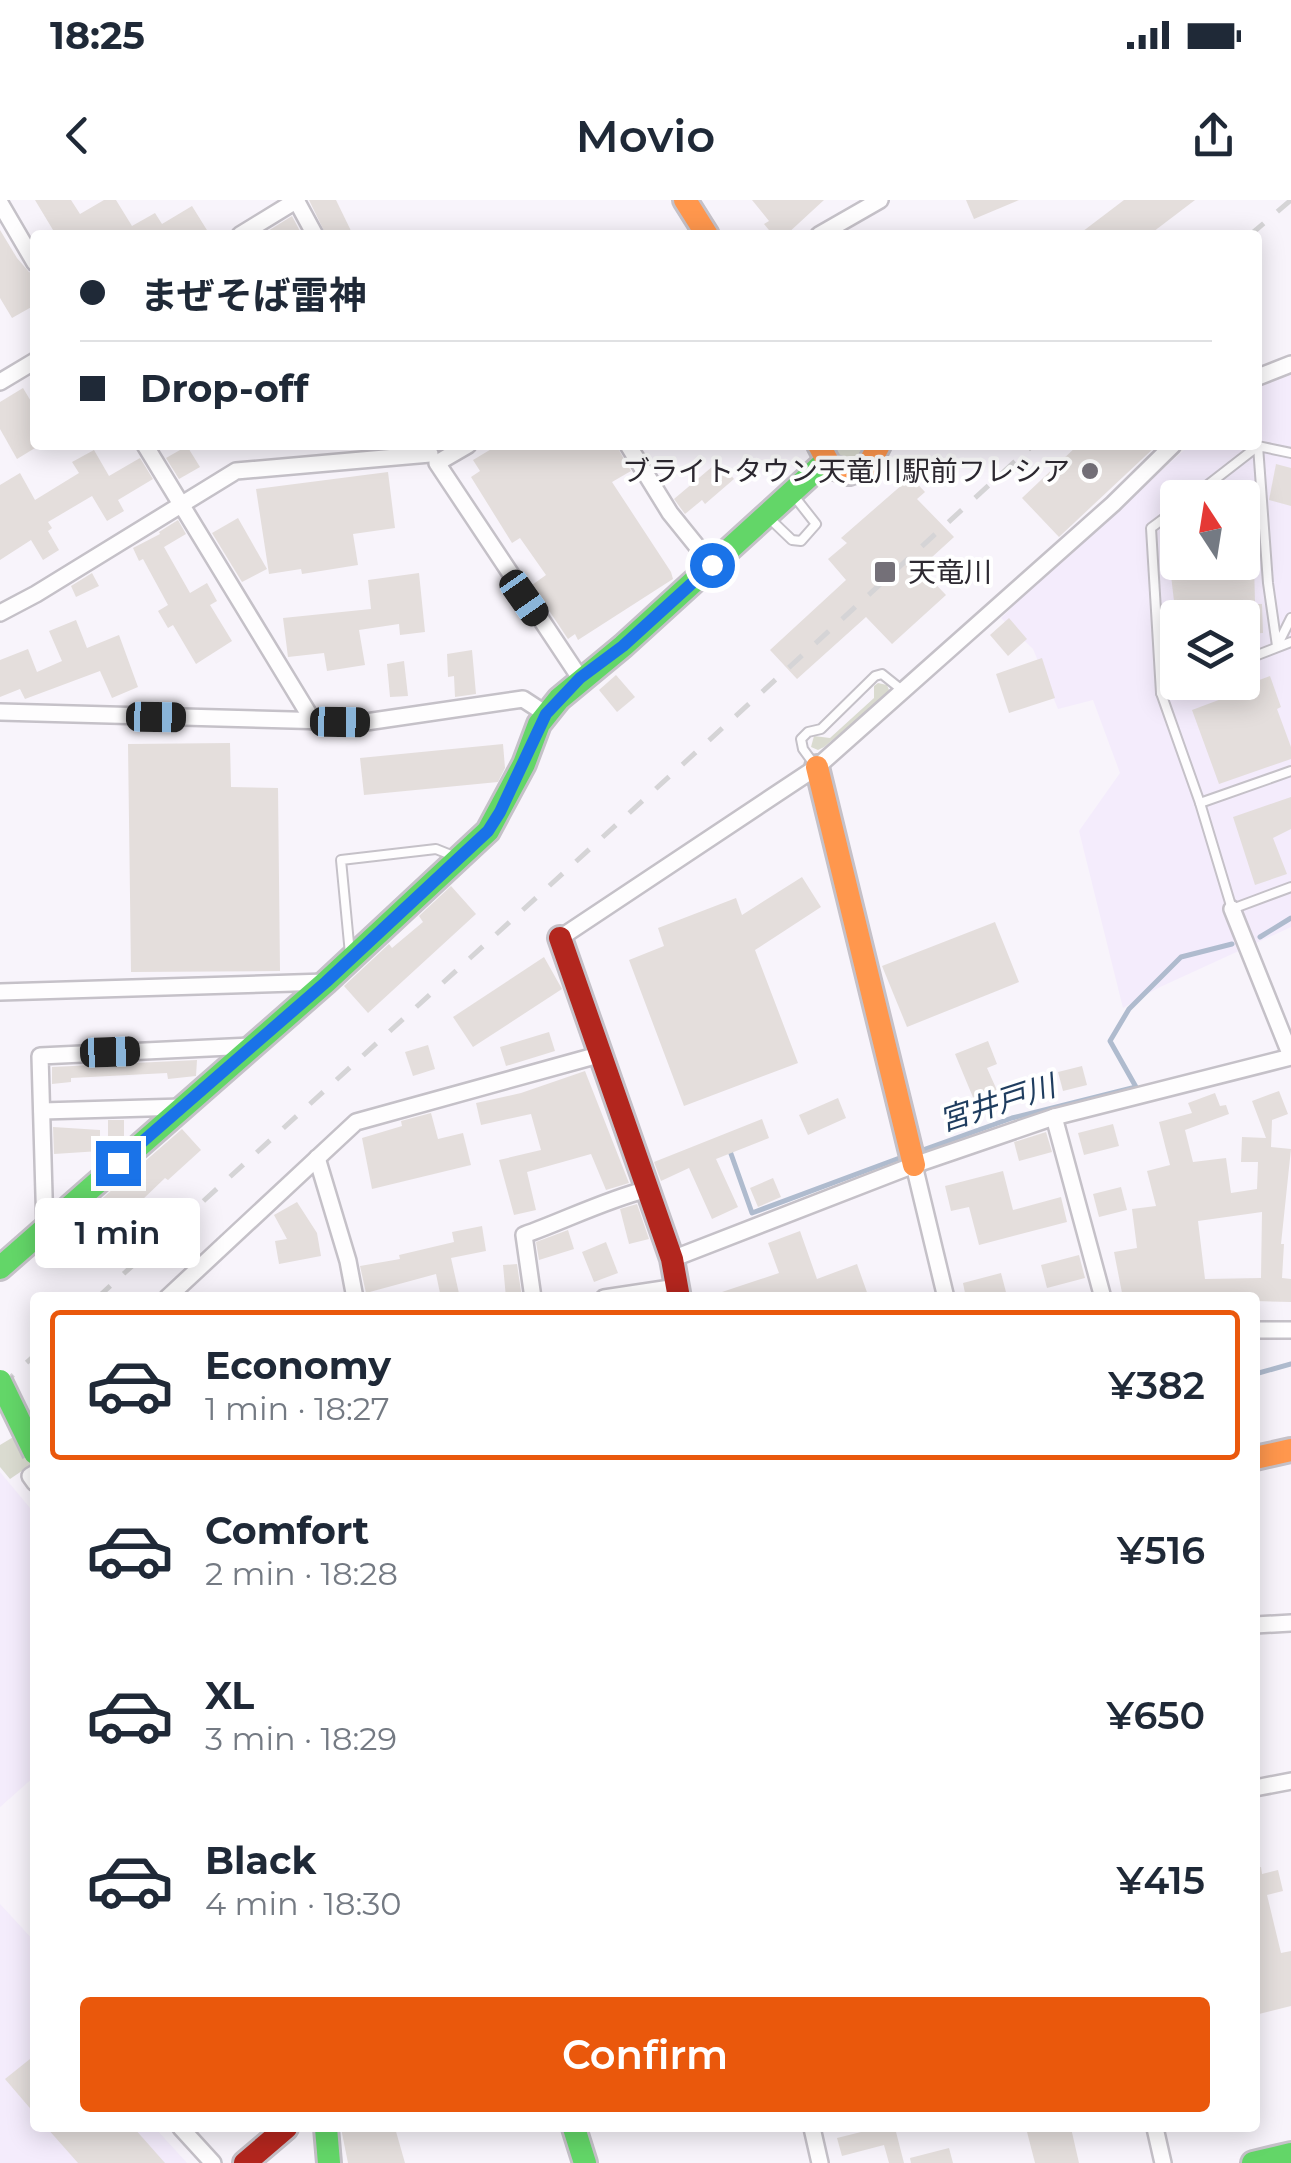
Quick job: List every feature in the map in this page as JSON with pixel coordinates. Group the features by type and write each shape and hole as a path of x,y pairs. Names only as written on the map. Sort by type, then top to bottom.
{"street":[{"path":"248,230 297,200 312,230"},
{"path":"686,200 703,230"},
{"path":"828,230 880,200"},
{"path":"0,203 30,254"},
{"path":"0,382 30,363"},
{"path":"1262,375 1291,364"},
{"path":"148,450 313,721"},
{"path":"631,450 670,512 712,565"},
{"path":"1,1260 45,1230 326,982 488,831 546,714 580,678 623,646 791,493 822,454 840,473 858,473 873,462 877,450"},
{"path":"678,1292 672,1259 560,938 817,767 1113,504 1167,450"},
{"path":"0,613 236,471 431,454 580,678"},
{"path":"0,712 366,722 523,699 546,714"},
{"path":"817,767 945,1292"},
{"path":"672,1259 912,1159 1054,1117 1291,1056 1232,909"},
{"path":"0,992 326,982"},
{"path":"45,1230 40,1056 251,1046"},
{"path":"172,1292 356,1122 602,1054"},
{"path":"42,1110 183,1107"},
{"path":"1054,1117 1101,1292"},
{"path":"317,1158 354,1292"},
{"path":"533,1292 524,1235 573,1218 611,1198 648,1189"},
{"path":"1260,1330 1291,1330"},
{"path":"0,1381 30,1443"},
{"path":"1260,1457 1291,1450"},
{"path":"1260,1624 1291,1623"},
{"path":"1260,1787 1291,1781"},
{"path":"185,2132 213,2163"},
{"path":"245,2163 281,2132"},
{"path":"326,2132 329,2163"},
{"path":"575,2132 585,2163"},
{"path":"813,2132 820,2163"},
{"path":"1155,2132 1163,2163"},
{"path":"1253,2163 1291,2154"}],"lane":[{"path":"1262,447 1291,453"},
{"path":"1214,480 1253,450"},
{"path":"1258,450 1268,583 1278,646"},
{"path":"766,516 796,542 814,529 814,518 791,493"},
{"path":"1160,521 1151,528 1160,676"},
{"path":"1278,646 1291,618"},
{"path":"1260,654 1291,642"},
{"path":"817,767 803,748 801,739 808,732 821,729 876,676 882,674 903,691"},
{"path":"1163,700 1232,909 1291,887"},
{"path":"1200,803 1291,771"},
{"path":"350,958 341,860 436,849 458,858"}],"shaded area":[{"path":"1291,372 1291,927 1123,1008 1079,831 1120,773 1093,700 1058,709 1033,649 1001,618 1184,450 1262,450 1262,385"},
{"path":"834,450 864,450 858,460 847,462 836,457"},
{"path":"887,685 885,696 824,747 811,747 814,736 830,738 874,698 874,686"},
{"path":"20,1433 30,1452 30,1465 10,1479 0,1467 0,1445"},
{"path":"0,1472 30,1508 30,1780 0,1807"},
{"path":"0,1904 30,1937 30,2132 159,2132 187,2163 0,2163"}],"building":[{"path":"35,200 71,200 80,214 104,200 116,200 132,226 155,213 162,224 192,206 207,230 53,230"},
{"path":"309,200 336,200 351,230 324,230"},
{"path":"752,200 824,200 791,230 769,230 764,224 769,221"},
{"path":"966,200 1019,200 974,219"},
{"path":"1124,200 1195,200 1156,230 1085,230"},
{"path":"292,216 299,230 270,230"},
{"path":"0,230 30,272 30,308 12,318 0,298"},
{"path":"23,388 30,400 32,450 17,459 0,429 0,402"},
{"path":"94,450 109,476 140,458 153,479 118,500 124,511 107,521 92,496 48,522 52,528 48,531 59,550 43,560 31,540 0,560 0,485 20,473 35,500 79,473 72,462"},
{"path":"180,450 189,450 200,467 179,479 166,458"},
{"path":"490,450 619,450 631,471 612,482 673,579 578,640 575,634 568,639 532,585 546,575 520,538 512,543 471,477 480,471 473,460"},
{"name":"ブライトタウン天竜川駅前フレシア","path":"1073,450 1152,450 1059,537 1022,498"},
{"path":"719,461 734,479 705,504 702,500 685,514 674,499"},
{"path":"1276,464 1291,468 1291,506 1269,500"},
{"path":"388,472 395,528 353,534 358,565 302,574 301,569 269,574 256,489"},
{"path":"911,477 925,492 917,499 954,537 920,568 946,595 892,644 866,617 797,679 770,650 846,580 828,559 847,543 841,538"},
{"path":"238,518 267,569 242,582 212,533"},
{"path":"178,520 186,534 164,547 190,593 207,583 217,601 210,605 232,641 196,664 173,625 168,628 158,611 168,605 133,548"},
{"path":"92,573 99,586 76,597 71,586"},
{"path":"419,573 425,632 400,635 399,624 359,630 365,665 327,671 324,653 288,657 283,618 371,609 368,580"},
{"path":"1172,580 1254,580 1255,600 1174,600"},
{"path":"1260,604 1262,604 1260,633"},
{"path":"1009,618 1027,639 1008,656 990,635"},
{"path":"76,620 87,648 119,635 138,687 112,698 100,671 25,699 20,689 0,697 0,660 28,649 37,672 62,661 49,631"},
{"path":"472,650 476,694 455,697 454,676 448,677 447,654"},
{"path":"1042,658 1055,698 1009,713 996,674"},
{"path":"404,661 408,696 390,697 387,664"},
{"path":"616,675 635,697 617,712 599,690"},
{"path":"1270,676 1281,707 1277,709 1291,747 1291,759 1219,784 1192,710 1219,700 1260,700 1260,680"},
{"path":"230,743 231,787 278,788 280,971 131,972 128,744"},
{"path":"503,744 505,768 498,782 364,795 360,758"},
{"path":"1291,797 1291,829 1273,838 1287,874 1255,885 1233,817"},
{"path":"802,877 821,907 755,950 798,1063 684,1106 629,960 664,946 658,928 736,898 742,915"},
{"path":"451,886 476,914 368,1013 344,986 389,944 392,948 423,922 419,916"},
{"path":"995,922 1019,982 907,1027 882,966"},
{"path":"544,957 562,989 473,1047 453,1017"},
{"path":"549,1032 555,1051 506,1066 500,1047"},
{"path":"988,1041 997,1064 987,1068 1000,1097 977,1107 955,1054"},
{"path":"428,1045 435,1069 413,1076 405,1052"},
{"path":"197,1060 196,1076 168,1079 167,1073 71,1078 71,1082 52,1084 52,1067"},
{"path":"1082,1066 1087,1085 1063,1091 1058,1072"},
{"path":"585,1071 629,1183 606,1190 591,1154 527,1172 536,1210 514,1215 499,1160 541,1150 531,1114 481,1125 476,1103 521,1093"},
{"path":"1279,1091 1288,1114 1272,1120 1271,1147 1291,1149 1281,1244 1282,1278 1291,1279 1291,1302 1260,1301 1260,1292 1122,1292 1114,1252 1137,1248 1132,1209 1156,1206 1147,1171 1170,1165 1159,1122 1192,1113 1188,1103 1215,1093 1220,1106 1226,1105 1229,1114 1185,1130 1193,1162 1226,1158 1231,1193 1257,1189 1258,1162 1241,1162 1242,1137 1266,1138 1252,1101","holes":["1262,1212 1261,1278 1205,1279 1198,1221"]},
{"path":"838,1098 846,1118 808,1135 799,1115"},
{"path":"431,1113 438,1139 463,1133 471,1165 372,1189 362,1138"},
{"path":"762,1119 769,1138 716,1159 738,1207 712,1219 689,1168 661,1181 654,1162"},
{"path":"108,1120 124,1120 122,1141 108,1142"},
{"path":"1113,1124 1119,1146 1084,1155 1078,1133"},
{"path":"53,1127 100,1130 100,1151 54,1154"},
{"path":"182,1129 201,1150 117,1224 97,1203"},
{"path":"1046,1132 1052,1152 1019,1161 1014,1142"},
{"path":"1003,1171 1013,1210 1061,1197 1067,1222 979,1245 969,1207 951,1211 945,1186"},
{"path":"773,1178 781,1197 758,1207 750,1188"},
{"path":"1121,1187 1127,1210 1099,1217 1093,1194"},
{"path":"297,1202 317,1233 321,1256 279,1264 275,1241 287,1239 274,1215"},
{"path":"637,1204 649,1239 629,1244 620,1209"},
{"path":"482,1226 486,1251 451,1258 459,1292 440,1292 436,1274 366,1292 360,1266 400,1259 399,1255 454,1242 452,1232"},
{"path":"568,1230 574,1249 539,1260 536,1242"},
{"path":"800,1231 817,1279 857,1264 867,1292 722,1292 779,1273 768,1243"},
{"path":"606,1242 618,1273 594,1282 582,1252"},
{"path":"1079,1255 1085,1278 1047,1288 1041,1265"},
{"path":"517,1264 521,1292 505,1292 503,1265"},
{"path":"1001,1273 1006,1292 965,1292 963,1283"},
{"path":"1260,1867 1262,1874 1278,1870 1283,1891 1267,1895 1281,1953 1291,1951 1291,2006 1260,2014"},
{"path":"30,2059 30,2108 5,2079"},
{"path":"51,2132 138,2132 165,2163 78,2163"},
{"path":"342,2132 396,2132 405,2163 348,2163"},
{"path":"861,2132 896,2132 904,2163 889,2163 884,2145 842,2156 837,2138"},
{"path":"1027,2132 1072,2132 1079,2163 1035,2163"},
{"path":"949,2148 953,2163 911,2163 910,2158"}],"waterway":[{"name":"宮井戸川","path":"1260,937 1291,918"},
{"name":"宮井戸川","path":"920,1151 1012,1118 1136,1087 1110,1041 1129,1009 1181,957 1232,944"},
{"name":"宮井戸川","path":"730,1151 752,1213 905,1156"},
{"name":"宮井戸川","path":"1260,1373 1291,1364"}],"railway":[{"path":"1256,230 1291,200"},
{"path":"104,1292 1028,450"},
{"path":"0,1387 30,1360"}],"traffic: fast":[{"path":"0,1268 326,982 488,831 524,764 539,724 559,699 623,646 825,462"},
{"path":"0,1381 30,1443"},
{"path":"326,2132 329,2163"},
{"path":"575,2132 585,2163"},
{"path":"1253,2163 1291,2154"}],"traffic: slow":[{"path":"685,200 704,230"},
{"path":"822,450 830,466 849,473 868,466 876,450"},
{"path":"817,767 914,1165"},
{"path":"1260,1457 1291,1450"}],"traffic: jam":[{"path":"560,938 672,1259 678,1292"},
{"path":"245,2163 281,2132"}],"place":[{"name":"ブライトタウン天竜川駅前フレシア","path":"1090,471"},
{"name":"天竜川","path":"885,572"}],"route":[{"path":"118,1163 326,982 488,831 546,714 580,678 623,646 712,565"}]}
